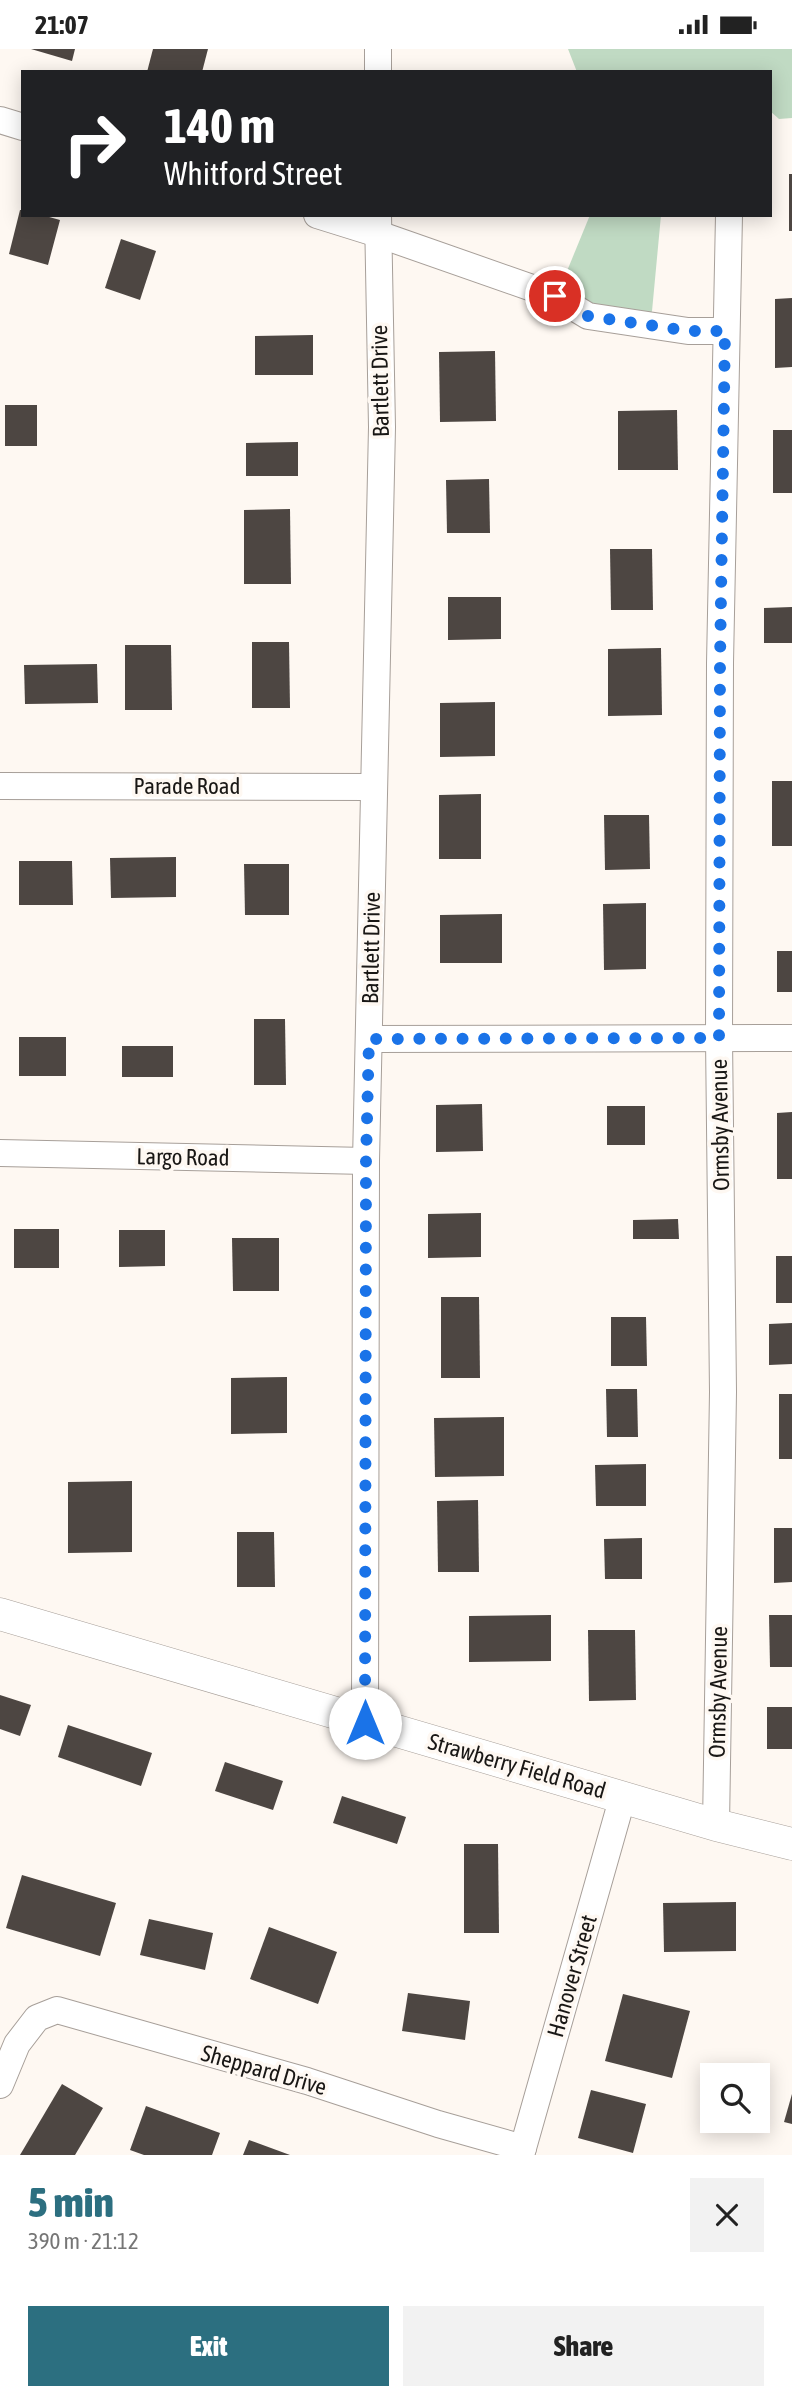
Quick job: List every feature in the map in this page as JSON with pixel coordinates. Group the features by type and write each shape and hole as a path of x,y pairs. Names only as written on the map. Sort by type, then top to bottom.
{"street":[{"path":"378,49 378,70"},
{"path":"0,120 21,126"},
{"path":"331,217 378,224 555,296 588,316 688,331 725,331"},
{"name":"Ormsby Avenue","path":"716,1825 723,1392 719,1038 720,663 729,217"},
{"name":"Bartlett Drive","path":"365,1723 366,1161 382,427 378,224"},
{"name":"Parade Road","path":"0,786 374,787"},
{"path":"369,1039 792,1038"},
{"name":"Largo Road","path":"0,1153 366,1161"},
{"name":"Strawberry Field Road","path":"0,1614 716,1825 792,1844"},
{"name":"Hanover Street","path":"522,2152 623,1796"},
{"name":"Sheppard Drive","path":"0,2085 17,2044 37,2018 57,2010 67,2011 213,2056 307,2081 522,2152"}],"green space":[{"path":"568,49 792,49 792,118 779,119 772,113 772,70 576,70"},
{"path":"589,217 661,217 652,311 648,320 608,317 558,293"}],"building":[{"path":"31,49 75,49 72,61"},
{"path":"153,49 208,49 203,70 148,70"},
{"path":"789,174 792,174 792,231 789,231"},
{"path":"20,210 21,217 49,217 60,220 48,265 9,254"},
{"path":"121,239 156,251 140,300 105,288"},
{"path":"792,298 792,367 775,368 775,299"},
{"path":"313,335 313,375 255,375 255,336"},
{"path":"495,351 496,421 440,422 439,352"},
{"path":"5,405 37,405 37,446 5,446"},
{"path":"677,410 678,470 618,470 618,411"},
{"path":"773,430 792,430 792,493 773,493"},
{"path":"298,442 298,476 246,476 246,443"},
{"path":"489,479 490,533 447,533 446,480"},
{"path":"290,509 291,584 244,584 244,510"},
{"path":"610,549 652,549 653,610 611,610"},
{"path":"448,597 501,597 501,639 448,640"},
{"path":"792,607 792,643 764,643 764,608"},
{"path":"252,642 289,642 290,708 252,708"},
{"path":"125,645 171,645 172,710 125,710"},
{"path":"661,648 662,715 608,716 608,649"},
{"path":"97,664 98,703 25,704 24,665"},
{"path":"495,702 495,756 440,757 440,703"},
{"path":"772,781 792,781 792,846 772,846"},
{"path":"481,794 481,859 439,859 439,795"},
{"path":"604,815 649,815 650,869 605,870"},
{"path":"176,857 176,897 111,898 110,858"},
{"path":"19,861 72,861 73,905 19,905"},
{"path":"244,864 289,864 289,915 245,915"},
{"path":"646,903 646,969 604,970 603,904"},
{"path":"502,914 502,963 440,963 440,915"},
{"path":"777,951 792,951 792,992 777,992"},
{"path":"254,1019 285,1019 286,1085 254,1085"},
{"path":"19,1037 66,1037 66,1076 19,1076"},
{"path":"122,1046 173,1046 173,1077 122,1077"},
{"path":"482,1104 483,1151 436,1152 436,1105"},
{"path":"607,1106 645,1106 645,1145 607,1145"},
{"path":"792,1112 792,1179 777,1179 777,1113"},
{"path":"481,1213 481,1257 428,1258 428,1214"},
{"path":"678,1219 679,1239 633,1239 633,1220"},
{"path":"14,1229 59,1229 59,1268 14,1268"},
{"path":"119,1230 165,1230 165,1266 119,1267"},
{"path":"232,1238 279,1238 279,1291 233,1291"},
{"path":"776,1256 792,1256 792,1303 776,1303"},
{"path":"441,1297 479,1297 480,1378 441,1378"},
{"path":"611,1317 646,1317 647,1366 611,1366"},
{"path":"792,1323 792,1364 769,1365 769,1324"},
{"path":"287,1377 287,1433 231,1434 231,1378"},
{"path":"606,1389 637,1389 638,1437 607,1437"},
{"path":"779,1394 792,1394 792,1459 779,1459"},
{"path":"504,1417 504,1476 435,1477 434,1418"},
{"path":"646,1464 646,1506 596,1506 595,1465"},
{"path":"132,1481 132,1552 68,1553 68,1482"},
{"path":"478,1500 479,1572 438,1572 437,1501"},
{"path":"774,1528 792,1528 792,1582 774,1583"},
{"path":"237,1532 274,1532 275,1587 237,1587"},
{"path":"642,1538 642,1579 605,1579 604,1539"},
{"path":"551,1615 551,1661 469,1662 469,1616"},
{"path":"769,1615 792,1615 792,1667 770,1667"},
{"path":"588,1630 635,1630 636,1700 589,1701"},
{"path":"0,1695 31,1705 20,1736 0,1729"},
{"path":"767,1707 792,1707 792,1749 767,1749"},
{"path":"68,1725 152,1753 141,1786 58,1757"},
{"path":"225,1762 283,1781 273,1810 215,1791"},
{"path":"342,1796 406,1817 397,1844 333,1823"},
{"path":"464,1844 498,1844 499,1933 464,1933"},
{"path":"22,1875 116,1903 100,1956 6,1928"},
{"path":"736,1902 736,1951 664,1952 663,1903"},
{"path":"149,1919 213,1933 205,1970 140,1955"},
{"path":"269,1927 337,1952 318,2004 250,1979"},
{"path":"408,1993 470,2001 465,2040 402,2031"},
{"path":"623,1994 690,2011 672,2078 605,2061"},
{"path":"62,2084 103,2108 75,2155 20,2155"},
{"path":"591,2090 646,2104 633,2153 578,2138"},
{"path":"792,2094 792,2124 784,2122"},
{"path":"146,2106 220,2133 212,2155 144,2155 130,2150"},
{"path":"249,2140 290,2155 243,2155"}],"route":[{"path":"365,1723 366,1161 369,1039 719,1038 720,663 725,331 688,331 588,316 555,296"}]}
